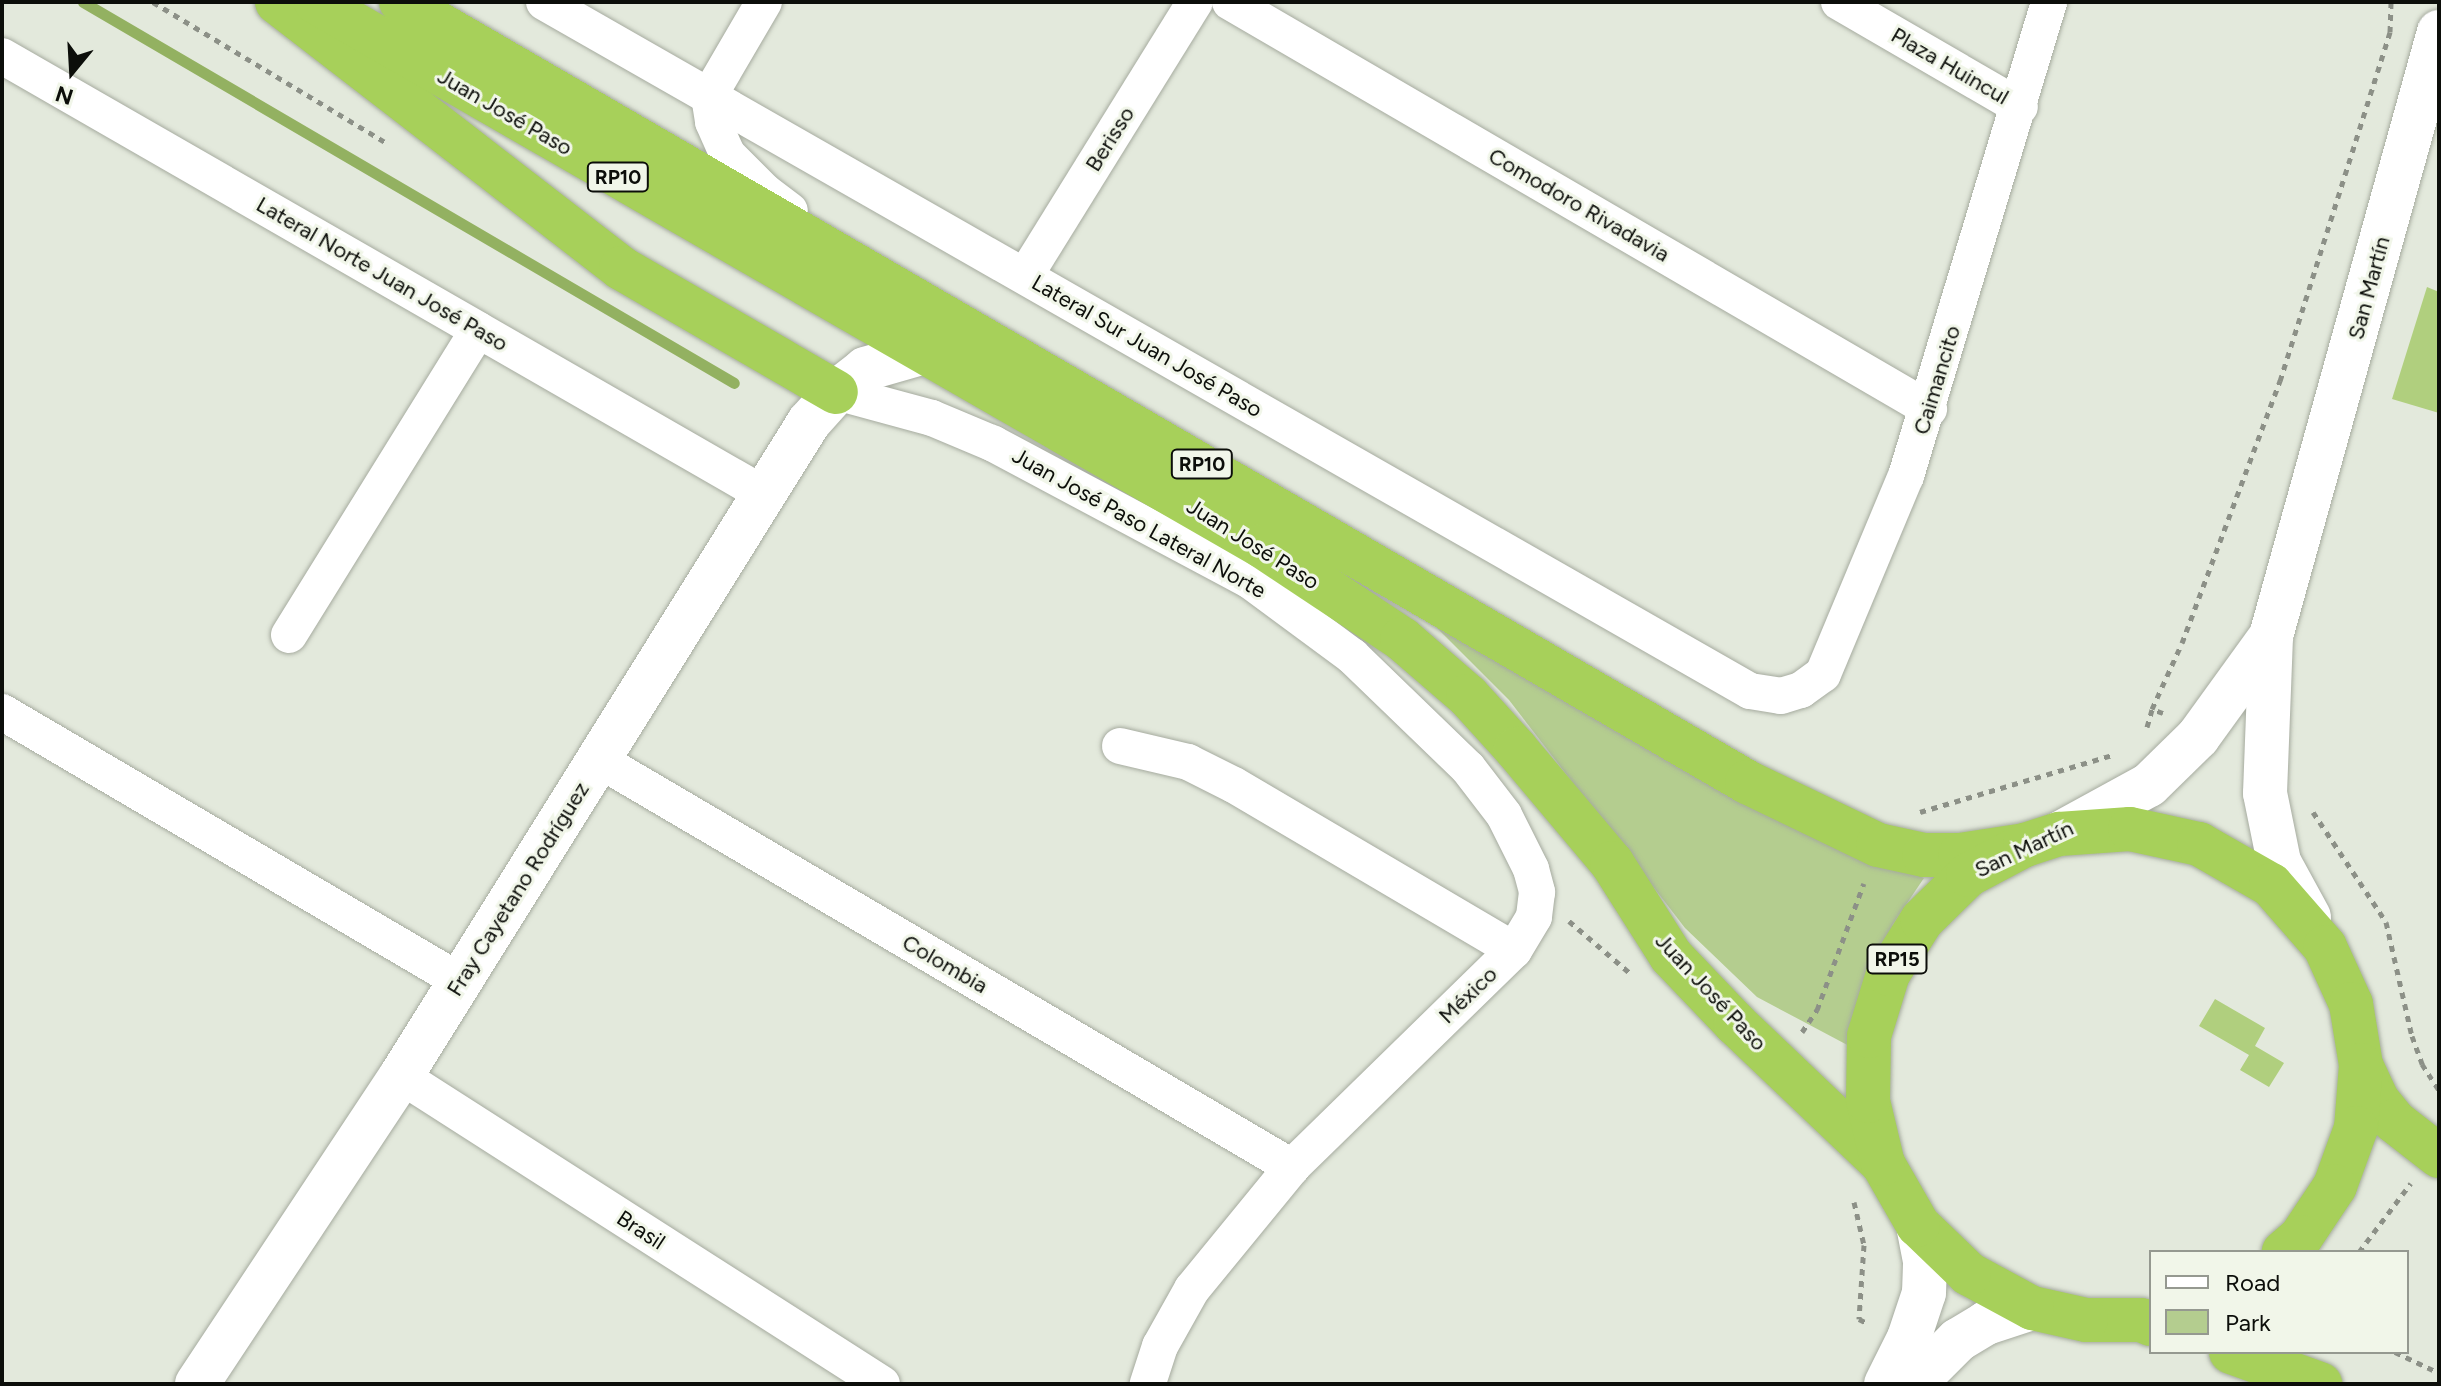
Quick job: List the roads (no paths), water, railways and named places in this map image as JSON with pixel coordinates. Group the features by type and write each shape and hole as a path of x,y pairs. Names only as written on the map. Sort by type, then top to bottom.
{"highway":[{"path":"277,2 621,268 836,392"},
{"name":"Juan José Paso","path":"316,2 921,353 1262,546 1402,639 1468,696 1516,749 1612,863 1671,956 1736,1024 1883,1164"},
{"name":"Juan José Paso","path":"401,2 889,282 1747,782 1878,845 1924,855 1960,855 2042,839 2130,829 2199,844 2271,885 2325,947"},
{"name":"San Martín","path":"1918,1225 1883,1164 1868,1101 1869,1036 1888,974 1922,920 1968,875 2042,839"},
{"name":"San Martín","path":"2286,1250 2301,1237 2335,1186 2356,1128 2361,1065 2351,1004 2325,947"},
{"path":"2361,1065 2378,1101 2394,1121 2436,1154"},
{"name":"RP15","path":"1918,1225 1969,1274 2032,1308 2086,1320 2148,1321"},
{"path":"2237,1354 2320,1384"}],"main road":[{"name":"San Martín","path":"2325,947 2279,862 2271,834 2265,793 2271,636 2439,32"},
{"name":"Fray Cayetano Rodríguez","path":"197,1384 401,1076 809,422 836,392 865,369 921,353"},
{"name":"San Martín","path":"2042,839 2149,785 2198,737 2271,636"},
{"name":"San Martín","path":"1886,1384 1909,1338 1924,1293 1925,1261 1918,1225"},
{"path":"1914,1384 1958,1340 1986,1323 2032,1308"}],"street":[{"name":"Lateral Sur Juan José Paso","path":"544,2 1750,691"},
{"path":"764,2 709,96 713,122 728,155 765,192 889,282"},
{"name":"Berisso","path":"1025,276 1195,2"},
{"name":"Comodoro Rivadavia","path":"1230,2 1929,409"},
{"name":"Plaza Huincul","path":"1839,2 2020,107"},
{"name":"Caimancito","path":"1750,691 1781,696 1801,690 1823,674 1906,476 1929,409 2049,2"},
{"name":"Lateral Norte Juan José Paso","path":"2,56 762,493"},
{"path":"289,635 478,330"},
{"name":"Juan José Paso Lateral Norte","path":"836,392 932,418 994,444 1249,580 1352,656 1468,768 1504,815 1531,869 1537,892 1534,917 1514,950"},
{"path":"2,712 460,981"},
{"name":"México","path":"1120,746 1188,762 1234,785 1514,950 1292,1167 1192,1289 1160,1346 1148,1384"},
{"name":"Colombia","path":"599,760 1292,1167"},
{"name":"Brasil","path":"401,1076 882,1384"}],"waterway":[{"path":"83,2 734,383"}]}
